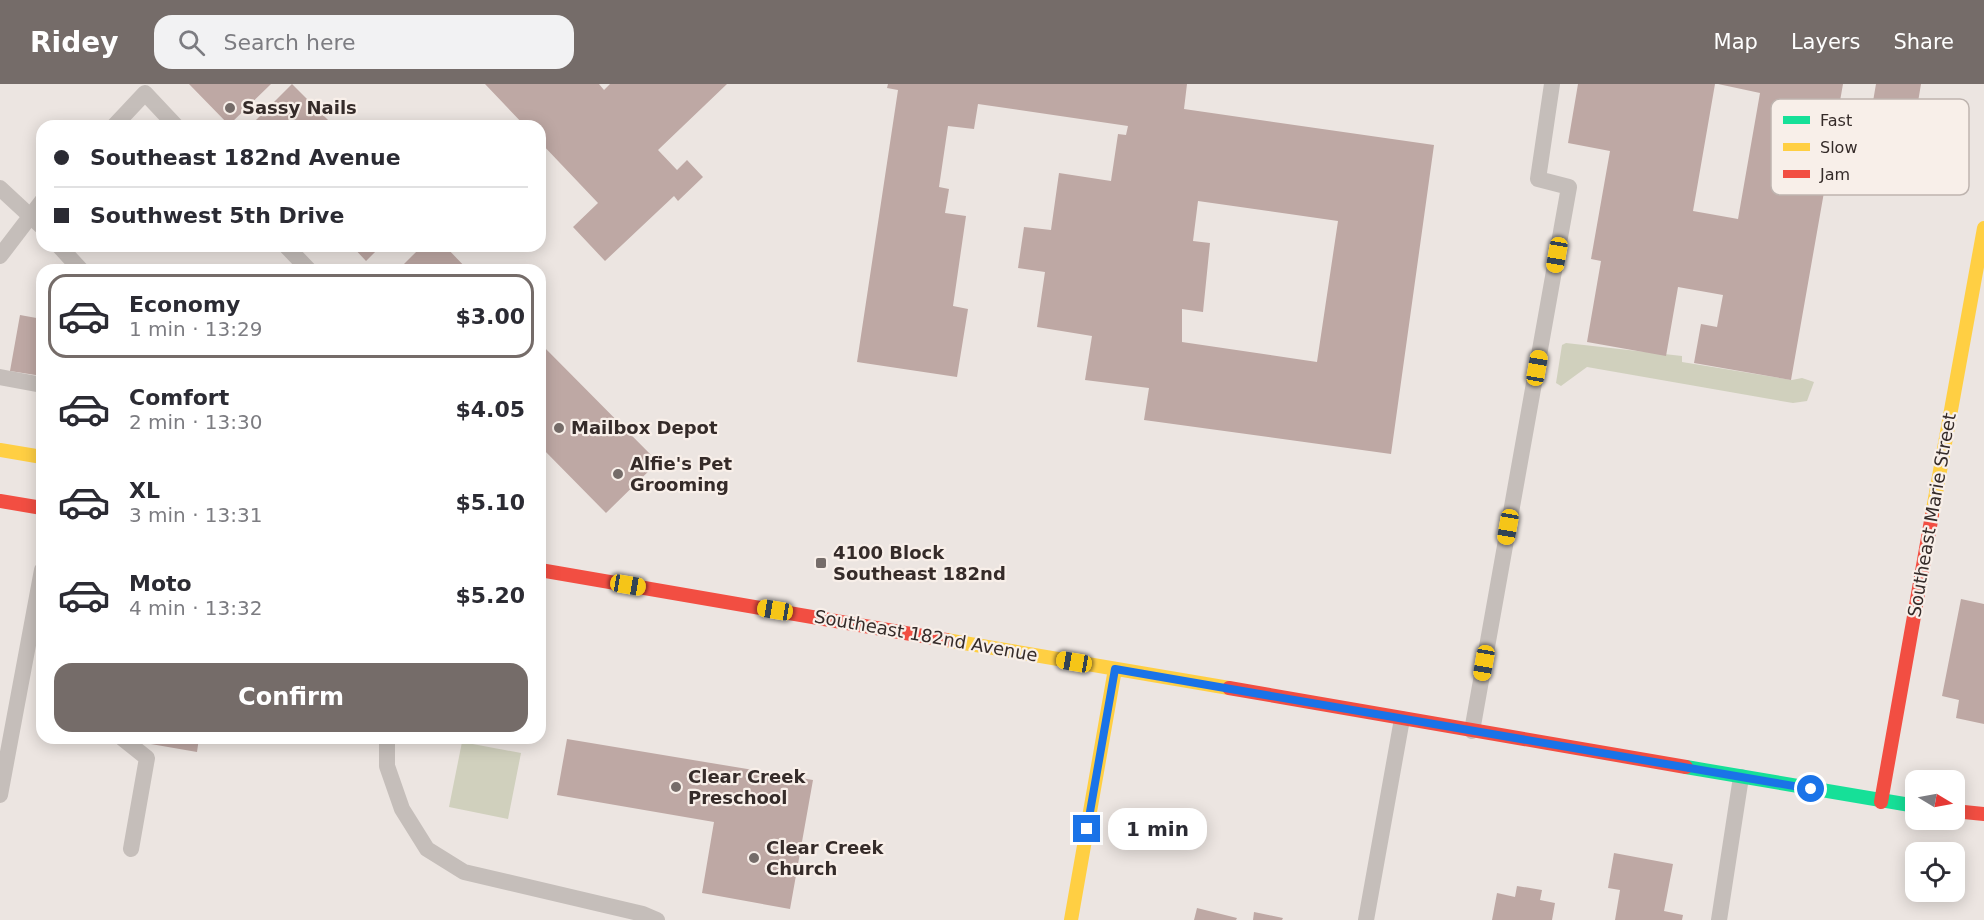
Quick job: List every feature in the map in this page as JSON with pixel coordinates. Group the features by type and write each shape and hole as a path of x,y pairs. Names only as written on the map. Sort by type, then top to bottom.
{"main road":[{"name":"Southeast Marie Street","path":"1881,802 1983,236"},
{"path":"0,450 36,456"},
{"path":"0,501 36,507"},
{"name":"Southeast 182nd Avenue","path":"546,571 1905,805"},
{"path":"1071,920 1115,669"},
{"path":"1965,812 1984,814"}],"lane":[{"path":"1472,731 1569,187 1538,179 1552,84"},
{"path":"120,120 145,93 170,120"},
{"path":"0,188 36,207 0,256"},
{"path":"64,252 76,264"},
{"path":"292,252 303,264"},
{"path":"0,377 36,384"},
{"path":"0,795 36,602"},
{"path":"1366,920 1402,719"},
{"path":"130,744 147,758 131,849"},
{"path":"387,744 387,766 402,809 427,849 464,872 643,914 657,920"},
{"path":"1719,920 1741,777"}],"green space":[{"path":"1566,343 1682,356 1682,362 1792,380 1802,378 1814,382 1807,401 1793,403 1587,367 1561,386 1556,383 1562,345"},
{"path":"462,744 521,753 508,819 449,807"}],"building":[{"name":"Sassy Nails","path":"189,84 271,84 234,120 224,120"},
{"path":"292,84 328,120 256,120"},
{"path":"485,84 599,84 604,90 610,84 727,84 658,150 677,170 687,160 703,177 678,201 674,196 605,261 573,227 598,203 546,148 546,120 519,120"},
{"path":"888,84 1187,84 1184,109 1434,145 1391,454 1144,420 1149,388 1085,380 1092,336 1037,327 1045,272 1018,268 1024,227 1051,230 1059,173 1111,181 1118,134 1126,135 1128,126 978,104 974,129 948,126 939,187 949,189 945,213 966,216 953,306 968,309 957,377 857,362 898,90 887,88","holes":["1198,201 1338,221 1317,362 1182,342 1182,309 1203,312 1210,243 1193,241"]},
{"path":"1578,84 1715,84 1693,211 1738,219 1760,93 1718,84 1843,84 1840,99 1771,99 1771,195 1824,195 1791,380 1694,363 1701,324 1717,327 1723,295 1678,287 1666,356 1587,342 1601,261 1591,259 1610,151 1568,143"},
{"path":"1876,84 1921,84 1918,99 1873,99"},
{"path":"358,252 375,252 366,261"},
{"path":"416,252 451,252 462,264 404,264"},
{"path":"20,315 36,318 36,375 10,371"},
{"path":"546,349 658,462 606,513 546,452"},
{"path":"1961,599 1984,604 1984,724 1956,718 1959,700 1942,696"},
{"name":"Clear Creek Church","path":"567,739 813,780 790,909 702,893 714,822 557,795"},
{"path":"151,744 198,744 197,752"},
{"path":"1614,853 1673,864 1664,911 1683,915 1682,920 1615,920 1620,890 1608,888"},
{"path":"1517,886 1542,890 1540,900 1555,903 1552,920 1492,920 1497,893 1515,897"},
{"path":"1197,908 1237,918 1236,920 1194,920"},
{"path":"1254,912 1283,918 1282,920 1253,920"}],"traffic: fast":[{"path":"1686,767 1905,804"}],"traffic: slow":[{"path":"1932,515 1984,228"},
{"path":"0,450 36,456"},
{"path":"946,640 1229,688"},
{"path":"1071,920 1115,669"}],"traffic: jam":[{"path":"0,501 36,507"},
{"path":"1881,802 1932,515"},
{"path":"546,571 946,640"},
{"path":"1229,688 1686,767"},
{"path":"1965,812 1984,814"}],"place":[{"name":"Sassy Nails","path":"230,108"},
{"name":"Mailbox Depot","path":"559,428"},
{"name":"Alfie's Pet Grooming","path":"618,474"},
{"name":"4100 Block Southeast 182nd","path":"821,563"},
{"name":"Clear Creek Preschool","path":"676,787"},
{"name":"Clear Creek Church","path":"754,858"}],"route":[{"path":"1087,829 1115,669 1811,789"}]}
